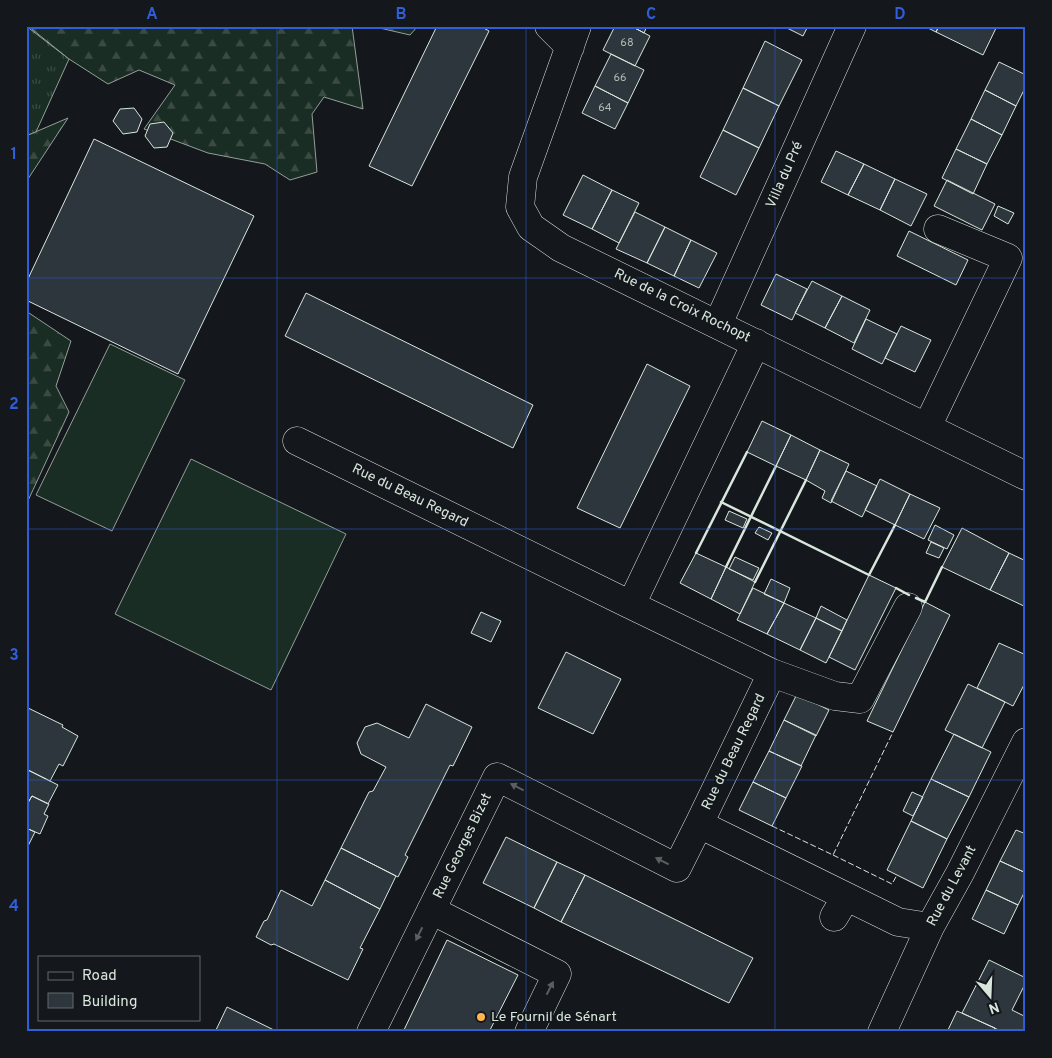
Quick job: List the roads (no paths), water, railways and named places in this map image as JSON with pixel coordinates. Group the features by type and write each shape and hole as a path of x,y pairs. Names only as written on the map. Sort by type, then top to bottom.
{"street":[{"path":"549,26 573,37"},
{"name":"Villa du Pré","path":"718,324 852,26"},
{"name":"Rue de la Croix Rochopt","path":"573,37 524,177 520,207 530,227 561,248 1026,476"},
{"path":"927,427 1008,258 938,229"},
{"path":"631,604 756,343"},
{"name":"Rue du Beau Regard","path":"297,441 772,673 699,824 840,907 898,922 930,927"},
{"path":"772,673 835,696 860,699 908,607"},
{"name":"Rue du Levant","path":"882,1032 930,927 960,874 1026,742"},
{"name":"Rue Georges Bizet","path":"370,1032 497,778 677,868 699,824"},
{"path":"431,910 558,974 529,1032"}],"place":[{"name":"Le Fournil de Sénart","path":"481,1017"}]}
